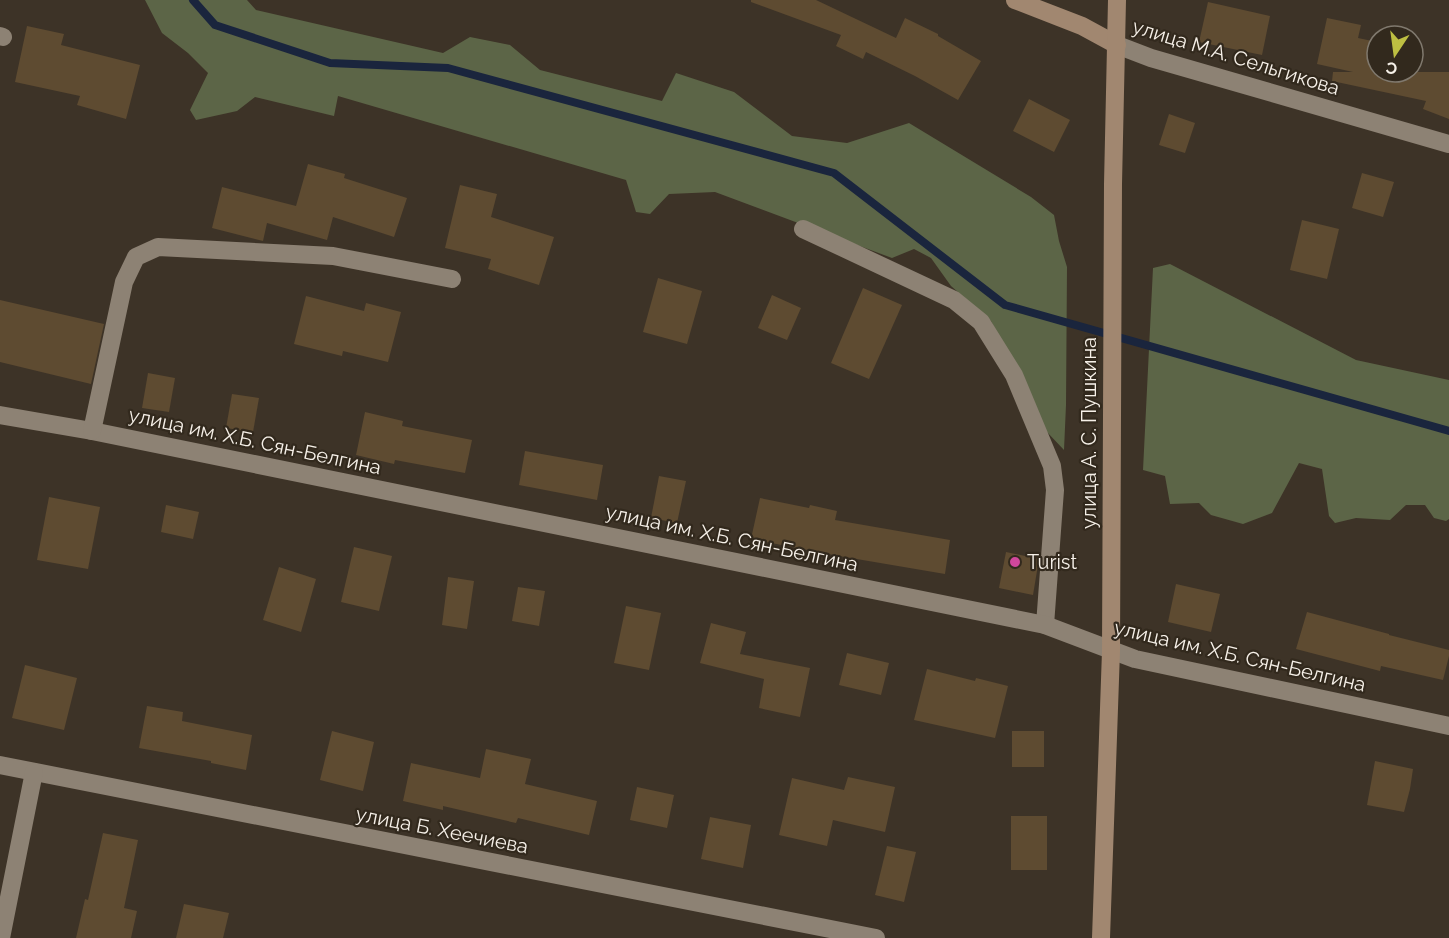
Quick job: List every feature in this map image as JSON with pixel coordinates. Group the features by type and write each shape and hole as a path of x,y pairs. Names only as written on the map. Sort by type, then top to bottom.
{"main road":[{"name":"улица М.А. Сельгикова","path":"1015,0 1083,26 1117,45"},
{"name":"улица А. С. Пушкина","path":"1101,938 1111,651 1113,184 1118,0"}],"street":[{"name":"улица М.А. Сельгикова","path":"1117,45 1150,58 1449,144"},
{"path":"803,229 954,300 981,322 1009,366 1052,466 1055,490 1045,625"},
{"path":"92,431 124,282 136,257 158,247 333,256 452,279"},
{"name":"улица им. Х.Б. Сян-Белгина","path":"0,415 92,431 1045,625 1135,659 1449,726"},
{"name":"улица Б. Хеечиева","path":"0,765 876,938"},
{"path":"2,938 34,772"}],"green space":[{"path":"145,0 247,0 256,10 443,53 470,37 510,45 540,70 662,101 676,73 734,92 792,136 847,143 909,123 1031,197 1054,215 1067,267 1064,450 1046,431 991,321 951,286 931,258 914,249 892,258 715,192 669,194 650,214 636,212 626,180 338,96 334,116 255,97 237,111 196,120 190,110 208,73 188,53 162,33"},
{"path":"1170,264 1356,360 1449,380 1449,519 1446,521 1434,518 1425,505 1406,505 1390,520 1356,518 1335,523 1329,516 1322,469 1299,463 1272,513 1243,524 1211,515 1199,503 1170,504 1165,476 1143,470 1153,268"}],"building":[{"path":"751,0 816,0 896,38 905,18 938,34 981,61 958,100 866,52 863,59 836,46 841,35 751,2"},
{"path":"1208,2 1270,16 1262,55 1199,42"},
{"path":"1327,18 1361,25 1358,38 1365,39 1365,84 1425,84 1425,72 1449,72 1449,119 1423,109 1426,101 1332,81 1333,72 1353,72 1317,64"},
{"path":"27,26 64,34 61,45 140,65 126,119 77,105 80,96 15,82"},
{"path":"1029,99 1070,120 1054,152 1013,131"},
{"path":"1169,114 1195,123 1185,153 1159,145"},
{"path":"308,164 345,174 344,178 407,198 394,237 333,217 327,240 267,223 263,241 212,228 222,187 296,206"},
{"path":"1362,173 1394,182 1383,217 1352,208"},
{"path":"460,185 497,194 491,217 554,237 539,285 488,269 491,259 445,248"},
{"path":"1302,220 1339,229 1327,279 1290,270"},
{"path":"658,278 702,291 687,344 643,332"},
{"path":"863,288 902,305 869,379 831,363"},
{"path":"772,295 801,308 787,340 758,328"},
{"path":"306,296 364,311 366,303 401,312 388,362 343,351 342,356 294,344"},
{"path":"0,300 104,324 91,384 0,362"},
{"path":"148,373 175,378 169,412 142,408"},
{"path":"232,394 259,398 253,432 226,428"},
{"path":"365,412 403,421 402,426 472,440 465,473 395,460 394,464 356,455"},
{"path":"525,451 603,465 597,500 519,485"},
{"path":"659,476 686,481 677,523 651,518"},
{"path":"49,497 100,507 88,569 37,560"},
{"path":"760,498 837,511 835,520 950,540 945,574 751,539"},
{"path":"166,505 199,512 193,539 161,532"},
{"path":"354,547 392,556 379,611 341,602"},
{"path":"1006,552 1039,559 1033,595 999,588"},
{"path":"279,567 316,579 301,632 263,620"},
{"path":"448,577 474,581 467,629 442,625"},
{"path":"1176,584 1220,594 1211,632 1168,622"},
{"path":"518,587 545,591 539,626 512,621"},
{"path":"626,606 661,613 649,670 614,663"},
{"path":"1307,612 1449,650 1443,680 1381,666 1380,671 1296,649"},
{"path":"711,623 746,632 740,654 810,668 800,717 759,708 764,679 700,663"},
{"path":"847,653 889,663 881,695 839,685"},
{"path":"25,665 77,678 64,730 12,718"},
{"path":"927,669 975,681 976,678 1008,686 995,738 914,720"},
{"path":"147,706 183,712 182,721 252,735 246,770 139,748"},
{"path":"332,731 374,742 363,791 320,780"},
{"path":"1012,731 1044,731 1044,767 1012,767"},
{"path":"486,749 531,759 525,784 597,801 589,835 518,818 516,823 443,806 443,810 403,801 411,763 480,778"},
{"path":"1375,761 1413,769 1404,812 1367,805"},
{"path":"848,777 895,787 885,832 833,820 827,846 779,835 792,778 844,790"},
{"path":"637,787 674,795 667,828 630,820"},
{"path":"1011,816 1047,816 1047,870 1011,870"},
{"path":"710,817 751,825 743,868 701,859"},
{"path":"103,833 138,840 124,908 137,911 131,938 76,938 85,899 88,900"},
{"path":"887,846 916,852 904,902 875,895"},
{"path":"184,904 229,913 223,938 176,938"}],"waterway":[{"path":"193,0 215,25 330,63 448,68 834,173 1005,305 1449,431"}],"place":[{"name":"Turist","path":"1015,562"}]}
